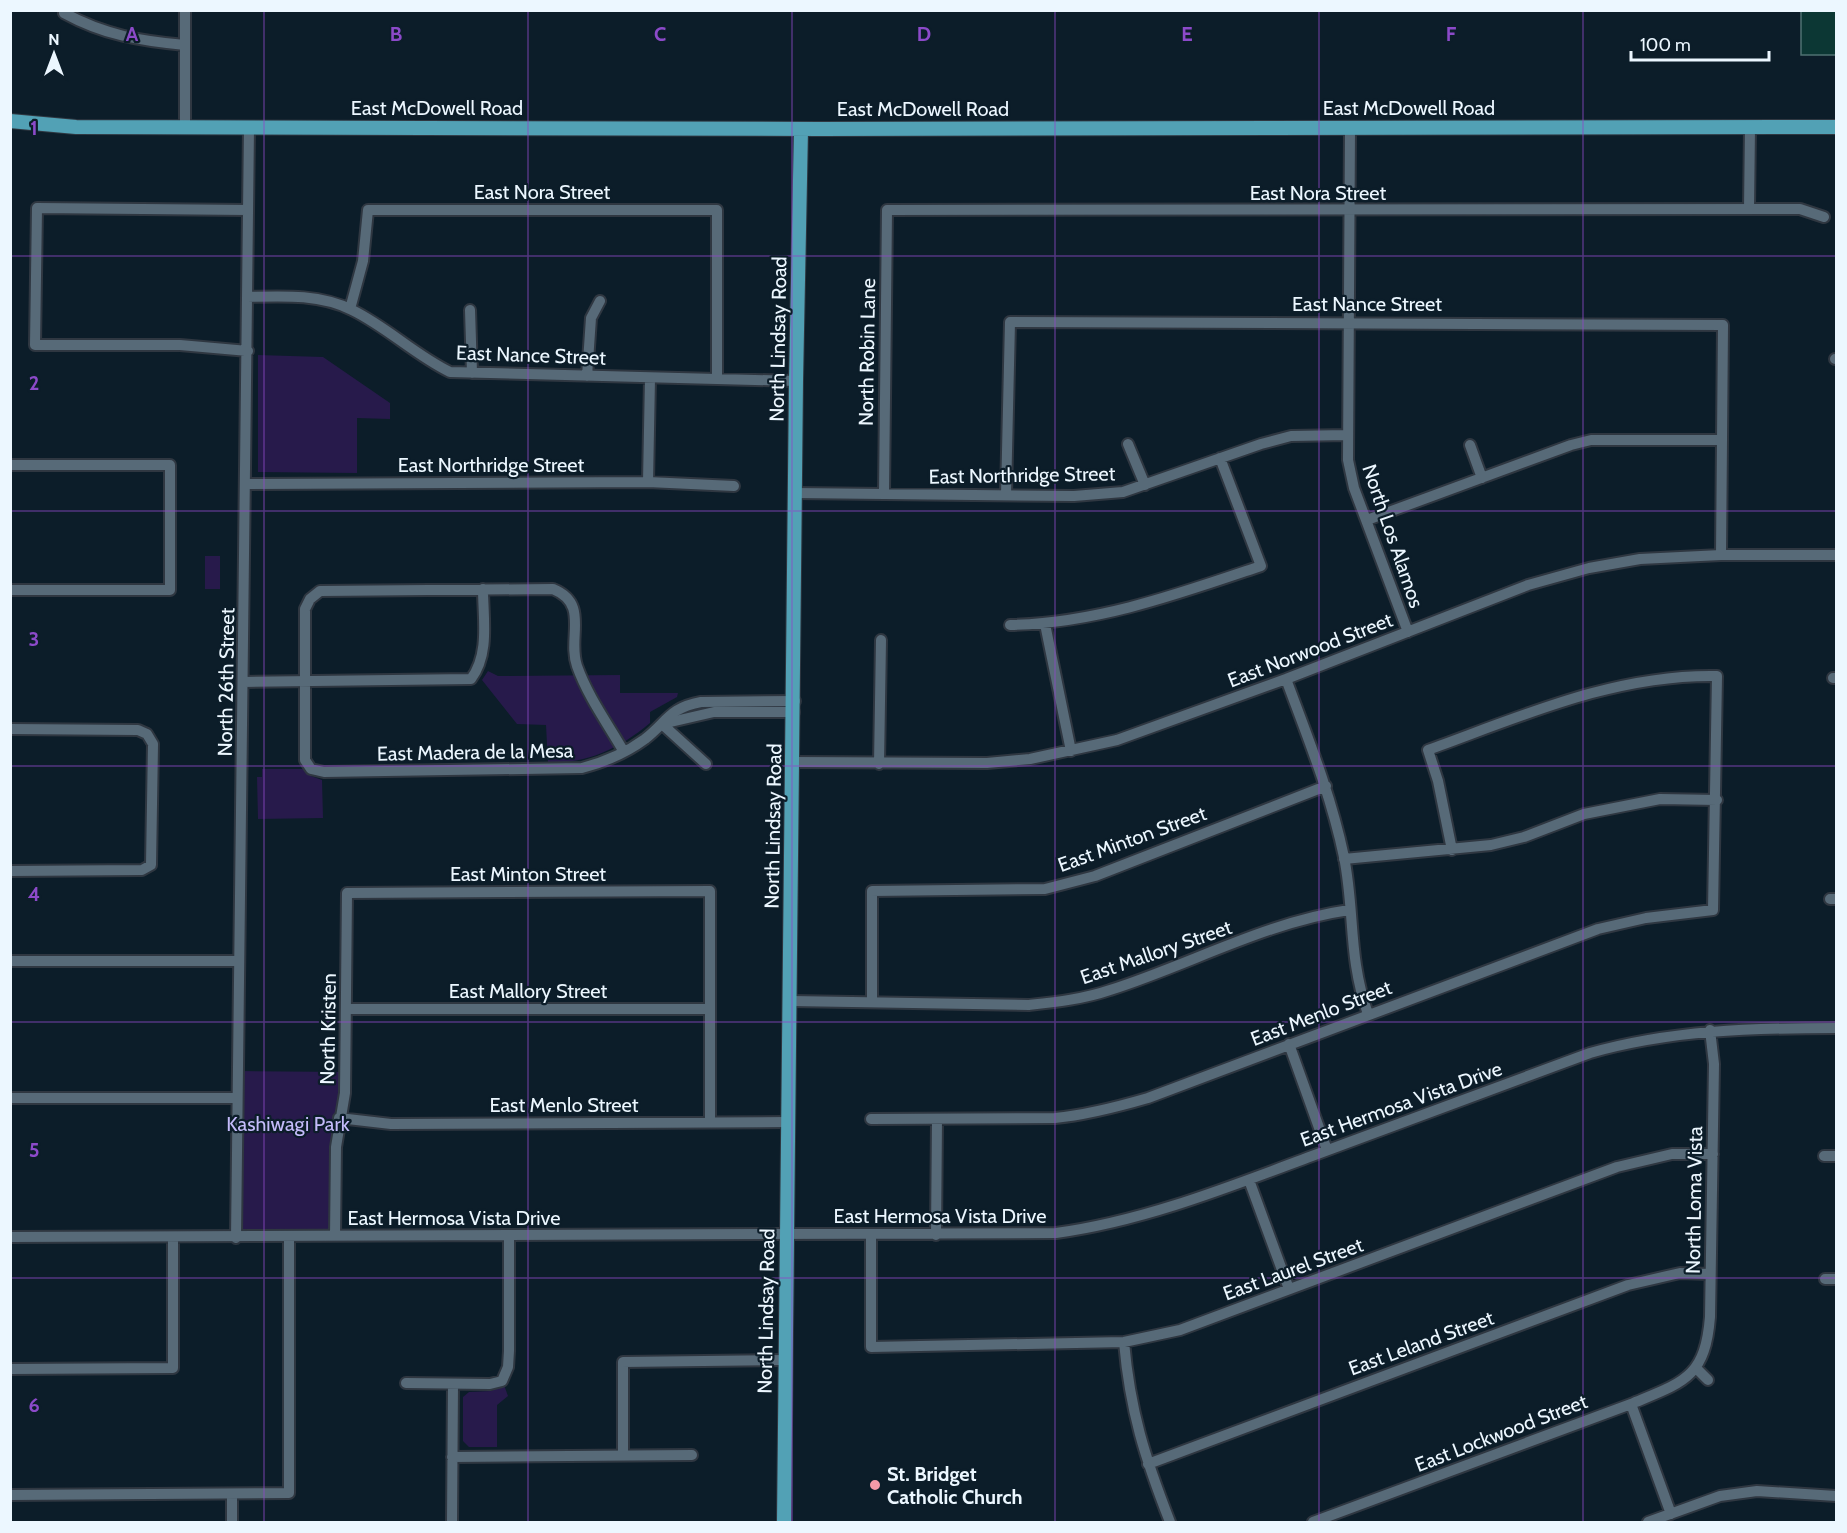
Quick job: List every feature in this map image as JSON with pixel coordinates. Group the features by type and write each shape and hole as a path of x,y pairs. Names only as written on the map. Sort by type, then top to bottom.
{"main road":[{"name":"East McDowell Road","path":"10,121 67,126 801,129 1836,127"},
{"name":"North Lindsay Road","path":"784,1522 784,1360 791,1001 796,381 801,129"}],"street":[{"path":"185,10 185,126"},
{"path":"64,14 113,35 142,41 185,45"},
{"name":"North 26th Street","path":"236,1238 247,484 249,127"},
{"path":"1749,209 1750,127"},
{"name":"North Los Alamos","path":"1350,128 1348,460 1354,488 1408,632"},
{"path":"248,210 38,208 35,345 180,345 248,351"},
{"name":"East Nora Street","path":"886,210 1350,212 1800,209 1824,217"},
{"name":"East Nora Street","path":"350,309 363,261 368,210 717,210 717,378"},
{"name":"North Robin Lane","path":"884,494 886,210"},
{"name":"East Nance Street","path":"248,297 296,296 323,300 350,309 450,372 796,381"},
{"path":"587,376 591,318 600,301"},
{"path":"470,310 472,373"},
{"name":"East Nance Street","path":"1006,495 1010,322 1723,325 1722,441"},
{"path":"648,482 650,378"},
{"name":"East Northridge Street","path":"795,493 1097,495 1123,492 1291,436 1347,435"},
{"path":"1367,520 1571,445 1591,441 1722,441 1722,555"},
{"path":"1128,444 1145,485"},
{"path":"1470,445 1482,478"},
{"path":"1010,625 1045,624 1104,615 1169,597 1261,566 1220,458"},
{"path":"10,465 170,465 170,590 10,590"},
{"name":"East Northridge Street","path":"247,484 648,482 734,486"},
{"name":"East Norwood Street","path":"793,762 987,763 1071,751 1117,740 1286,679 1528,585 1589,568 1640,559 1722,555 1836,555"},
{"path":"244,682 471,679 480,667 483,655 483,589"},
{"path":"306,681 305,609 310,599 320,591 553,589 566,594 573,604 576,663 584,684 624,752"},
{"path":"1045,624 1071,751"},
{"path":"879,764 881,640"},
{"path":"1344,859 1452,850 1491,845 1524,837 1584,814 1660,799 1717,800 1717,676 1684,675 1636,681 1580,695 1428,750 1438,781 1452,850"},
{"path":"1286,679 1326,786 1344,859 1352,953 1359,989 1368,1014"},
{"name":"East Madera de la Mesa","path":"306,681 305,760 311,769 324,772 557,770 603,763 624,752 662,724 714,712 794,706"},
{"path":"662,724 706,764"},
{"path":"10,729 138,730 147,734 153,744 151,865 142,870 10,871"},
{"name":"East Minton Street","path":"872,1001 872,891 1045,889 1095,876 1326,786"},
{"name":"East Menlo Street","path":"871,1119 1055,1118 1100,1111 1148,1098 1598,929 1646,918 1713,910 1717,800"},
{"name":"East Minton Street","path":"347,893 710,891 710,1009"},
{"name":"North Kristen","path":"335,1236 335,1175 339,1118 345,1093 347,893"},
{"name":"East Mallory Street","path":"791,1001 1029,1005 1064,1002 1109,991 1302,919 1349,910"},
{"path":"10,961 239,961"},
{"name":"East Mallory Street","path":"346,1009 710,1009"},
{"path":"710,1009 710,1122"},
{"name":"East Hermosa Vista Drive","path":"10,1237 509,1237 1056,1233 1100,1227 1249,1180 1590,1053 1628,1042 1710,1030 1836,1028"},
{"name":"North Loma Vista","path":"1696,1368 1704,1356 1708,1341 1714,1064 1710,1030"},
{"path":"1289,1044 1327,1150"},
{"path":"10,1098 237,1098"},
{"name":"East Menlo Street","path":"339,1118 391,1124 789,1122"},
{"path":"936,1235 937,1119"},
{"name":"East Laurel Street","path":"871,1235 872,1347 1124,1342 1180,1330 1617,1167 1672,1154 1713,1154"},
{"path":"1824,1156 1836,1156"},
{"path":"1249,1180 1289,1289"},
{"path":"10,1369 173,1368 174,1237"},
{"path":"10,1495 289,1493 289,1237"},
{"path":"406,1383 490,1384 502,1381 508,1367 509,1351 509,1237"},
{"name":"East Leland Street","path":"1148,1464 1628,1285 1680,1273 1710,1274"},
{"path":"1825,1279 1836,1279"},
{"path":"1124,1342 1134,1416 1148,1464 1170,1522"},
{"path":"623,1456 623,1362 784,1360"},
{"path":"1696,1368 1708,1380"},
{"name":"East Lockwood Street","path":"1313,1522 1631,1404 1662,1391 1696,1368"},
{"path":"452,1522 453,1384"},
{"path":"1631,1404 1671,1514"},
{"path":"452,1457 692,1455"},
{"path":"1648,1522 1720,1496 1757,1491 1836,1496"},
{"path":"232,1494 232,1522"}],"green space":[{"path":"258,355 323,357 390,403 390,419 357,418 357,473 258,472"},
{"path":"205,556 220,556 220,589 205,589"},
{"path":"488,671 498,676 620,675 620,693 678,693 677,697 650,712 650,723 615,747 590,757 548,763 546,725 517,724 482,680"},
{"path":"262,769 304,769 311,776 322,780 323,818 258,819 257,777 262,777"},
{"name":"Kashiwagi Park","path":"238,1071 346,1072 339,1118 335,1236 236,1238"},
{"path":"504,1385 508,1396 497,1405 497,1447 469,1447 463,1441 463,1397 469,1392 491,1391"}],"shaded area":[{"path":"1801,11 1836,11 1836,55 1801,55"}],"place":[{"name":"St. Bridget Catholic Church","path":"875,1485"}]}
